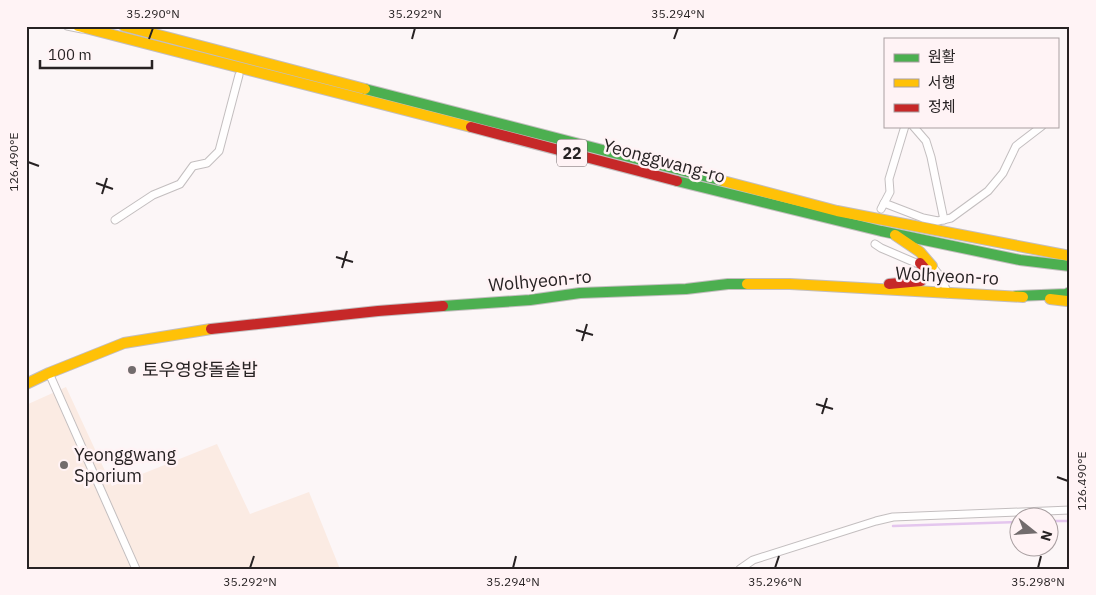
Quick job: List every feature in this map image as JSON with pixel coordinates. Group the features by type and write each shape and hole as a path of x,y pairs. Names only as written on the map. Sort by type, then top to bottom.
{"main road":[{"name":"Yeonggwang-ro","path":"78,26 727,194 895,235 1020,260 1070,266"},
{"name":"Yeonggwang-ro","path":"124,26 818,206 888,222 1070,256"},
{"path":"895,235 915,247 929,260 932,266"},
{"path":"848,287 921,281 927,270 920,263"},
{"name":"Wolhyeon-ro","path":"26,384 124,343 213,329 378,311 530,300 580,293 686,289 728,284 790,284 948,294 1016,296 1066,294 1069,298"}],"street":[{"path":"67,26 104,33"},
{"path":"115,220 153,195 180,184 193,166 207,163 219,151 239,75"},
{"path":"904,128 889,179 890,192 882,206 938,221 950,218 988,191 1003,173 1016,146 1039,128"},
{"path":"915,128 926,141 944,220"},
{"path":"875,244 881,248 932,266 941,277 948,294"},
{"path":"49,373 136,569"},
{"path":"740,569 753,560 876,521 893,518 1070,510"}],"shaded area":[{"name":"Yeonggwang Sporium","path":"66,387 112,486 217,444 250,514 309,492 340,569 26,569 26,405"}],"waterway":[{"path":"1058,521 1070,521"},
{"path":"893,526 1008,522"}],"traffic: fast":[{"path":"365,89 723,181"},
{"path":"677,181 881,231 1020,260 1070,266"},
{"path":"443,306 530,300 580,293 686,289 728,284 747,284"},
{"path":"1016,296 1066,294 1070,292"}],"traffic: slow":[{"path":"78,26 471,127"},
{"path":"124,26 365,89"},
{"path":"723,181 837,211 1070,256"},
{"path":"895,235 920,252 932,266"},
{"path":"747,284 790,284 1023,297"},
{"path":"1050,299 1067,301"},
{"path":"26,384 124,343 211,329"}],"traffic: jam":[{"path":"471,127 677,181"},
{"path":"889,284 921,281 927,271 920,263"},
{"path":"211,329 443,306"}],"place":[{"name":"토우영양돌솥밥","path":"132,370"},
{"name":"Yeonggwang Sporium","path":"64,465"}]}
